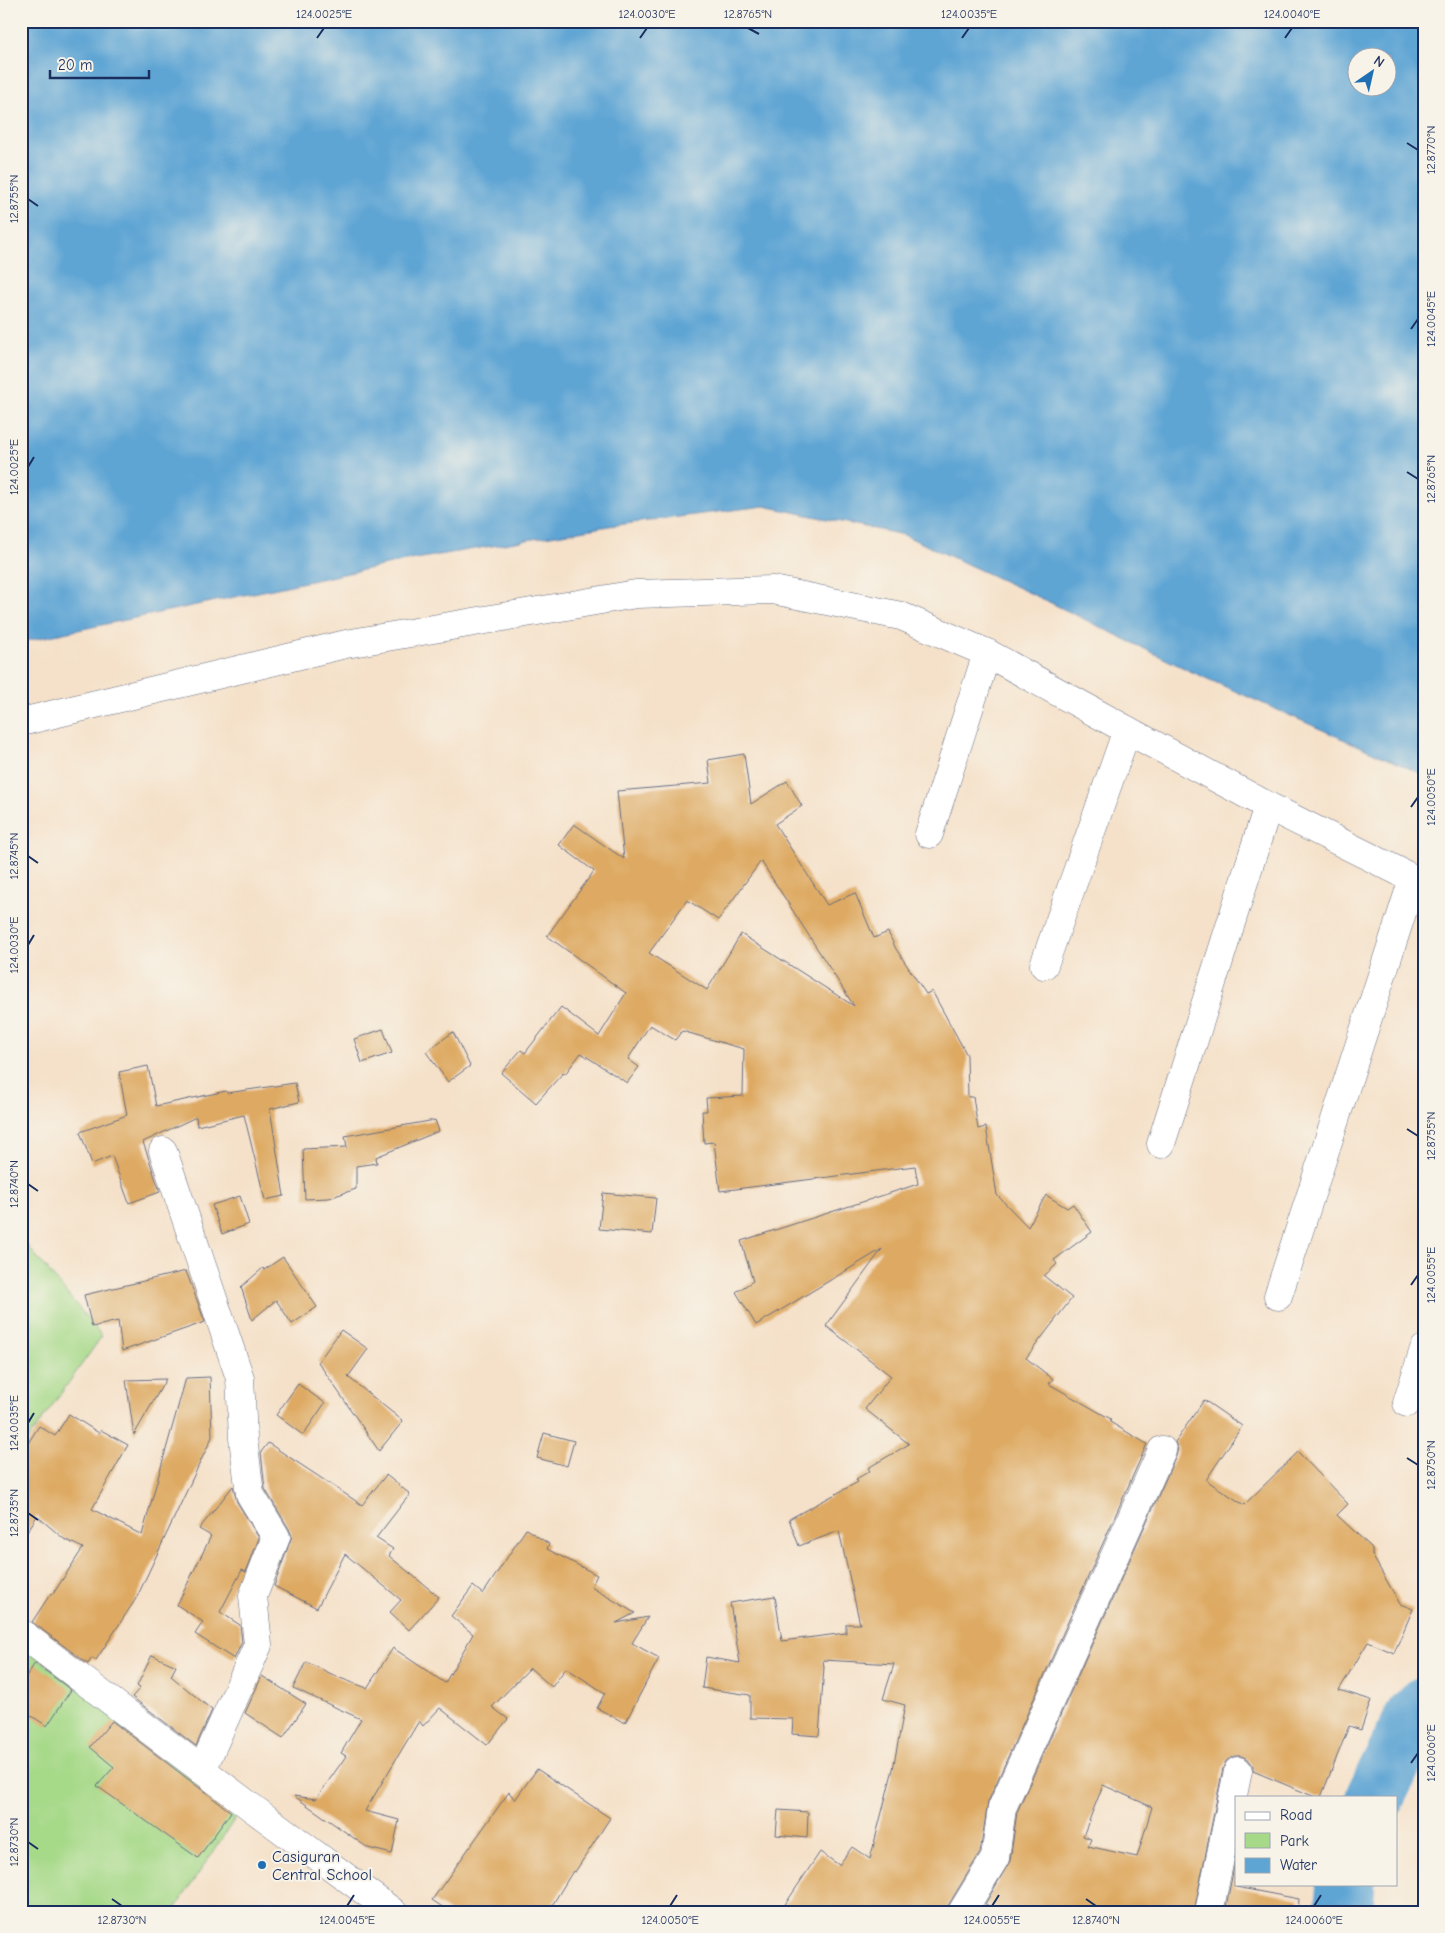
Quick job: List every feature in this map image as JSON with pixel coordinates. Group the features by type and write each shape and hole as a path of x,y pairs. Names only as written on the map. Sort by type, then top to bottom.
{"street":[{"path":"21,722 346,644 636,594 774,590 901,616 987,653 1268,806 1418,881 1278,1296"},
{"path":"929,834 987,653"},
{"path":"1044,965 1127,730"},
{"path":"1160,1144 1268,806"},
{"path":"163,1151 240,1378 250,1494 276,1537 253,1596 258,1645 202,1770"},
{"path":"1407,1403 1424,1349"},
{"path":"962,1912 995,1858 1002,1808 1162,1450"},
{"path":"21,1633 394,1912"},
{"path":"1209,1912 1238,1771"}],"green space":[{"path":"21,1238 102,1336 21,1449"},
{"path":"21,1645 240,1811 173,1912 21,1912"}],"water":[{"path":"21,21 1424,21 1424,775 1192,672 1047,601 904,535 764,506 609,526 410,560 21,642"}],"building":[{"path":"744,754 751,804 787,781 802,806 775,824 827,905 855,893 874,938 888,932 896,949 926,994 932,991 967,1055 968,1097 973,1097 978,1129 986,1127 997,1195 1028,1227 1046,1195 1067,1208 1073,1204 1092,1232 1054,1260 1057,1264 1044,1276 1072,1298 1026,1358 1053,1379 1049,1384 1111,1419 1110,1422 1147,1444 988,1802 980,1853 946,1912 780,1912 820,1852 839,1865 852,1847 870,1859 893,1769 905,1705 883,1699 894,1664 823,1660 819,1736 792,1734 793,1719 750,1718 750,1695 702,1688 706,1657 740,1663 730,1603 775,1596 782,1641 846,1633 846,1624 860,1624 839,1531 799,1546 789,1519 858,1482 856,1479 870,1471 868,1468 909,1444 865,1409 891,1376 826,1326 882,1249 756,1325 736,1292 753,1281 741,1241 918,1184 915,1166 720,1191 714,1142 704,1143 702,1111 707,1111 706,1098 743,1096 744,1049 682,1031 675,1040 650,1025 628,1059 639,1067 627,1083 581,1053 565,1074 563,1073 536,1103 501,1073 521,1050 525,1053 561,1007 599,1036 626,993 547,936 594,871 559,845 574,824 624,859 617,791 711,783 708,760","holes":["761,861 854,1006 741,934 707,990 649,953 687,900 718,920"]},
{"path":"383,1029 392,1053 362,1063 354,1039"},
{"path":"453,1032 470,1066 448,1082 426,1052"},
{"path":"148,1066 156,1106 226,1091 227,1093 295,1083 299,1102 270,1109 284,1196 265,1200 244,1115 197,1126 196,1117 143,1142 160,1192 129,1203 112,1156 92,1164 80,1132 127,1115 119,1072"},
{"path":"435,1120 439,1131 376,1157 377,1163 356,1166 356,1189 329,1198 305,1199 303,1149 347,1147 345,1136"},
{"path":"603,1193 656,1198 652,1234 599,1229"},
{"path":"240,1196 249,1224 222,1234 212,1205"},
{"path":"283,1257 317,1307 292,1324 276,1300 252,1320 241,1287 263,1268 264,1270"},
{"path":"186,1271 205,1322 122,1351 118,1321 92,1327 84,1295"},
{"path":"341,1330 368,1349 348,1377 403,1421 379,1451 318,1362"},
{"path":"210,1377 212,1437 137,1597 96,1660 92,1658 88,1664 32,1622 83,1548 64,1539 37,1516 21,1542 21,1454 39,1426 55,1436 69,1414 99,1433 101,1430 128,1445 92,1509 142,1535 186,1378"},
{"path":"166,1379 134,1435 126,1380"},
{"path":"298,1384 325,1403 303,1435 276,1415"},
{"path":"1204,1400 1242,1426 1206,1480 1244,1505 1298,1452 1348,1504 1337,1515 1372,1548 1372,1555 1400,1604 1413,1609 1394,1653 1368,1642 1339,1690 1371,1700 1361,1730 1349,1726 1321,1796 1313,1796 1253,1771 1253,1766 1249,1760 1242,1756 1234,1756 1226,1761 1194,1912 1002,1912 985,1904 1010,1861 1017,1812 1178,1449 1175,1442","holes":["1103,1785 1152,1807 1137,1857 1088,1846 1091,1839 1083,1836"]},
{"path":"544,1433 574,1441 567,1466 537,1458"},
{"path":"268,1443 362,1505 386,1475 410,1494 376,1538 393,1549 389,1556 439,1597 409,1630 390,1612 401,1600 345,1554 317,1608 274,1586 292,1536 265,1489 261,1452"},
{"path":"233,1486 237,1502 259,1538 246,1572 242,1570 220,1612 240,1625 242,1642 234,1659 195,1634 203,1622 177,1605 211,1536 199,1529"},
{"path":"526,1529 549,1544 547,1549 597,1575 591,1587 635,1613 616,1623 648,1617 632,1643 659,1658 625,1723 597,1708 605,1693 566,1668 552,1687 530,1668 492,1707 508,1719 487,1745 440,1708 423,1726 419,1721 365,1811 399,1820 392,1854 368,1848 294,1796 316,1799 346,1756 341,1753 361,1719 293,1688 306,1662 367,1688 393,1648 445,1683 473,1634 451,1616 473,1586 483,1594"},
{"path":"152,1655 176,1666 171,1676 212,1710 196,1746 132,1697 140,1688 137,1686"},
{"path":"35,1663 71,1690 47,1726 21,1709 21,1685"},
{"path":"262,1676 306,1704 283,1738 245,1713"},
{"path":"112,1721 231,1812 198,1858 97,1786 114,1767 90,1747"},
{"path":"537,1769 610,1818 575,1872 573,1871 548,1912 450,1912 432,1900 509,1792 515,1800"},
{"path":"778,1810 808,1812 807,1838 776,1835"},
{"path":"1235,1862 1236,1887 1299,1899 1298,1912 1225,1912"}],"waterway":[{"path":"1375,1796 1416,1714 1424,1706"},
{"path":"1343,1912 1346,1886"}],"place":[{"name":"Casiguran Central School","path":"262,1865"}]}
